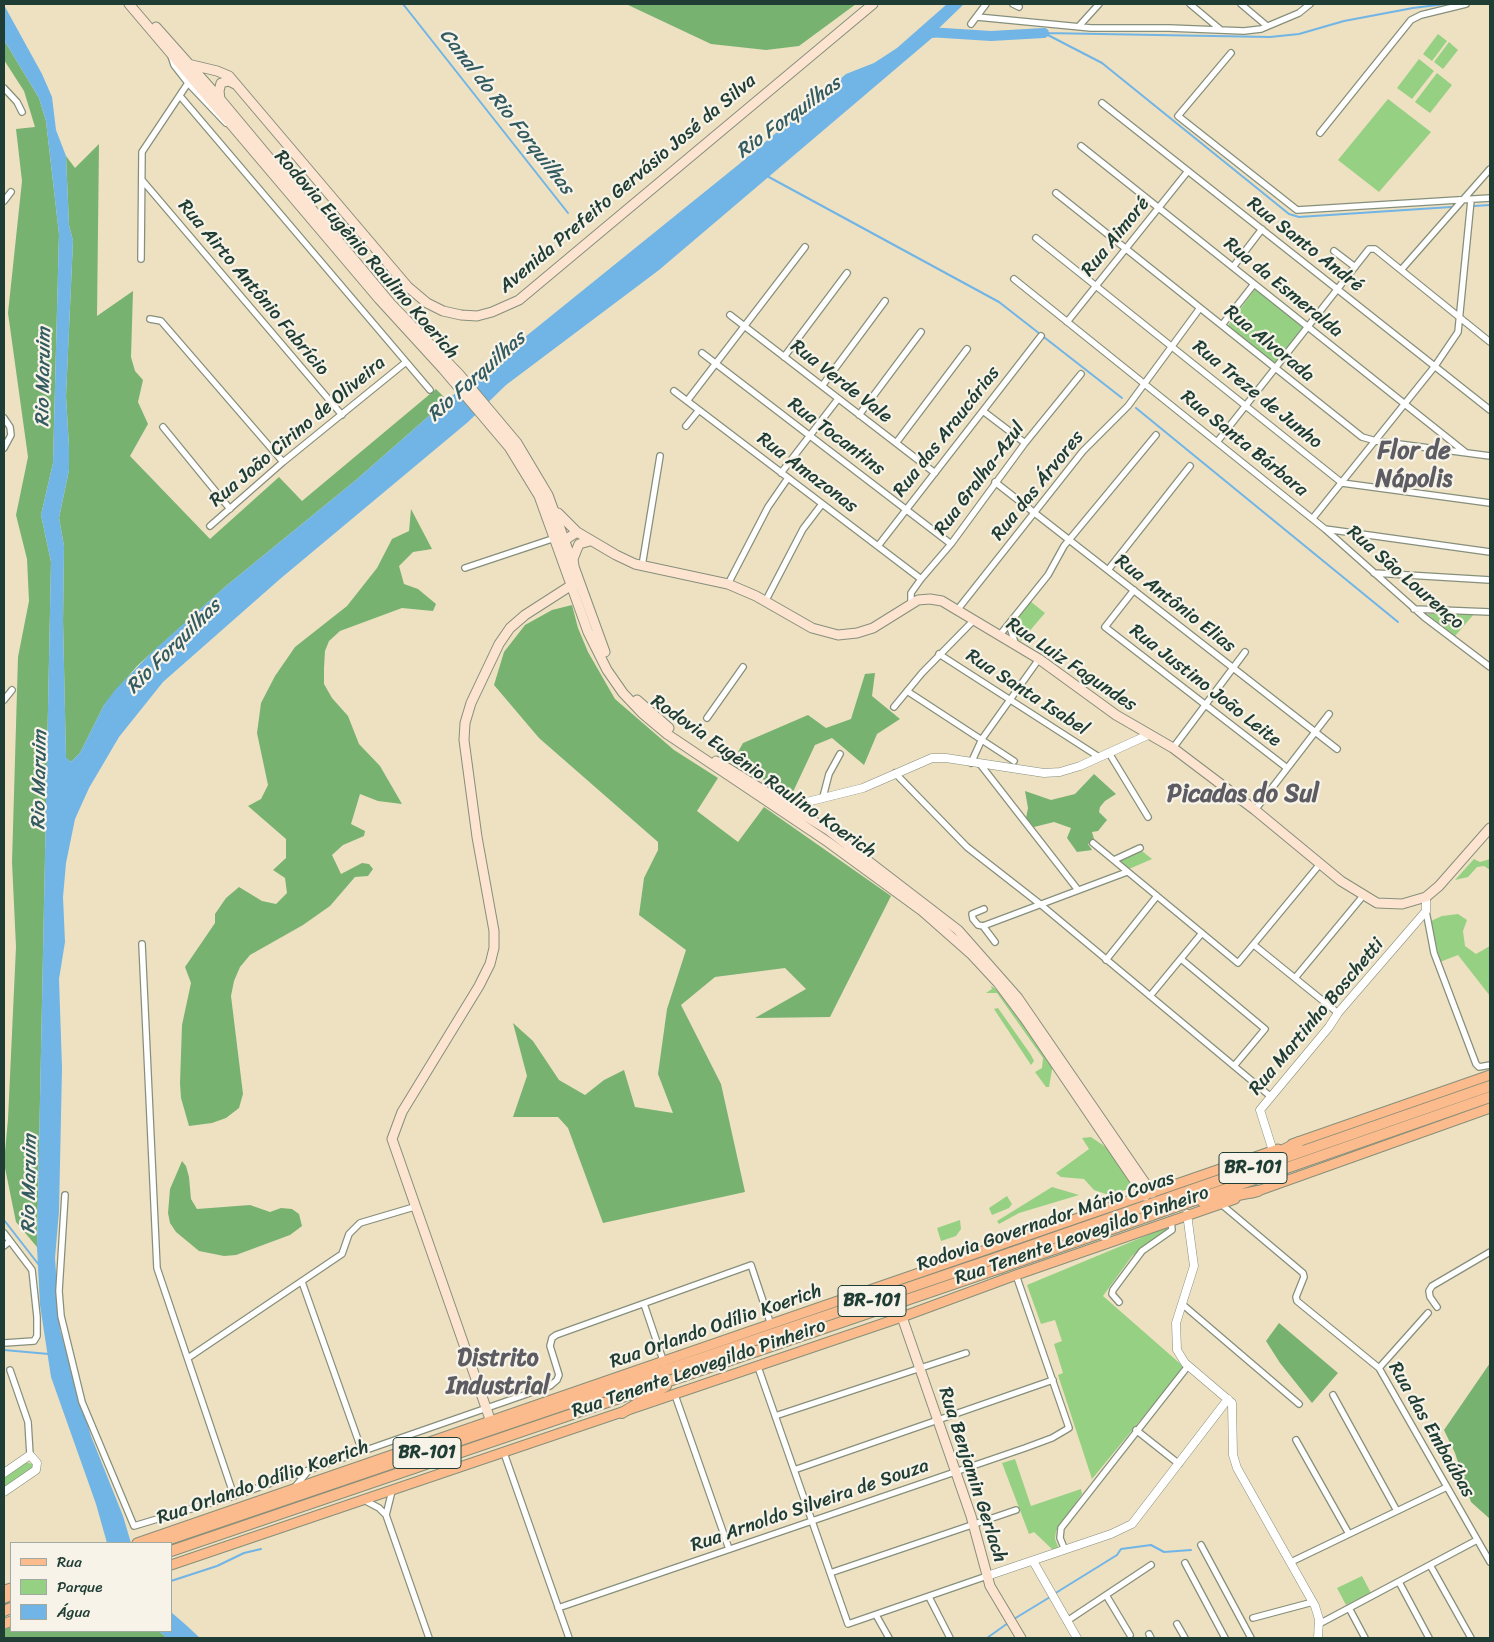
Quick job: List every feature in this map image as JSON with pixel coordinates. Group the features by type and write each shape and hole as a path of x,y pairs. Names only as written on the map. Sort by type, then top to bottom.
{"highway":[{"name":"Rodovia Governador Mário Covas","path":"172,1551 679,1377 1018,1256 1237,1174 1490,1086"},
{"name":"Rodovia Governador Mário Covas","path":"1018,1256 1182,1204 1490,1097"},
{"path":"1237,1174 1299,1142"},
{"path":"1182,1204 1234,1197 1258,1190"},
{"name":"Rodovia Governador Mário Covas","path":"154,1541 696,1360 998,1263"},
{"path":"634,1373 696,1360"},
{"path":"622,1413 679,1377"}],"main road":[{"name":"Rodovia Eugênio Raulino Koerich","path":"129,4 389,311 511,435 535,469 553,506 588,632 601,659 623,693 642,713 679,743 815,833 913,904 941,926 980,963 1031,1027 1148,1194"},
{"name":"Rodovia Eugênio Raulino Koerich","path":"136,4 220,99 391,304 456,377 486,420 509,447 528,476 562,541 574,571 576,585 606,655 624,685 644,707 685,740 828,830 958,930 1018,998 1148,1194"},
{"name":"Avenida Prefeito Gervásio José da Silva","path":"189,63 200,68 224,73 237,86 408,287 427,303 443,311 477,316 492,312 519,300 873,4"},
{"path":"220,99 221,83 229,81 237,86"},
{"name":"Rua Luiz Fagundes","path":"553,506 582,538 622,558 642,566 728,584 804,624 838,635 857,633 873,628 911,604 930,599 942,601 1039,660 1116,715 1173,748 1255,810 1320,864 1363,896 1376,903 1402,904 1426,897 1439,886 1490,828"},
{"path":"562,541 571,547 582,538"},
{"path":"574,571 573,559 582,538"},
{"path":"491,1422 392,1146 392,1134 402,1112 479,986 490,964 494,948 494,931 477,837 464,740 467,714 482,678 510,628 525,615 576,585"},
{"name":"Rua Orlando Odílio Koerich","path":"154,1541 292,1490 664,1363 1490,1075"},
{"name":"Rua Tenente Leovegildo Pinheiro","path":"172,1565 902,1318 1016,1275 1490,1108"},
{"path":"1005,1243 1016,1275"},
{"name":"Rua Benjamin Gerlach","path":"902,1318 973,1524 987,1576 1008,1618 1021,1638"}],"street":[{"path":"971,24 986,4"},
{"path":"1080,25 1098,4"},
{"path":"1190,4 1221,31"},
{"path":"1241,4 1267,26"},
{"path":"977,17 1080,25 1091,28 1253,31 1299,13 1310,4"},
{"path":"1320,133 1410,20 1421,15 1466,4"},
{"path":"1231,53 1178,116 1292,208 1308,211 1490,198"},
{"path":"171,54 174,65 188,83 219,118 230,124"},
{"path":"141,259 142,152 188,83"},
{"path":"4,88 17,102 22,112"},
{"path":"180,96 430,390"},
{"name":"Rua Santo André","path":"1102,103 1490,410"},
{"name":"Rua da Esmeralda","path":"1081,146 1466,453"},
{"path":"1401,270 1490,169"},
{"name":"Rua Aimoré","path":"1067,322 1188,171"},
{"name":"Rua Airto Antônio Fabrício","path":"142,180 342,416"},
{"path":"4,202 11,192"},
{"name":"Rua Alvorada","path":"1056,193 1362,437 1376,441 1490,456"},
{"path":"1313,518 1435,366 1458,332 1471,200"},
{"path":"1232,267 1262,229"},
{"name":"Rua Treze de Junho","path":"1036,238 1342,483"},
{"path":"687,402 805,247"},
{"path":"1217,442 1371,249 1375,249 1490,342"},
{"path":"1334,251 1355,267"},
{"path":"784,357 847,273"},
{"name":"Rua Santa Bárbara","path":"1014,279 1325,529"},
{"path":"1222,325 1254,284"},
{"path":"822,386 885,301"},
{"name":"Rua das Árvores","path":"958,610 1083,452 1128,406 1170,346 1200,308"},
{"name":"Rua Verde Vale","path":"730,315 934,473"},
{"path":"150,319 161,321 283,462"},
{"path":"859,415 921,332"},
{"name":"Rua das Araucárias","path":"878,546 1041,336"},
{"path":"896,443 967,350"},
{"name":"Rua Tocantins","path":"702,353 951,544"},
{"name":"Rua João Cirino de Oliveira","path":"210,526 283,462 342,416 406,362"},
{"name":"Rua Gralha-Azul","path":"911,604 911,593 921,579 951,544 1025,442 1081,374"},
{"name":"Rua Amazonas","path":"674,391 921,579"},
{"path":"781,473 838,399"},
{"path":"686,426 699,410"},
{"path":"983,410 1025,442"},
{"path":"4,418 10,426 11,435 4,448"},
{"path":"163,427 230,509"},
{"path":"999,636 1048,576 1064,546 1156,435"},
{"path":"642,566 660,456"},
{"path":"1108,570 1190,466"},
{"path":"728,584 768,506 788,478"},
{"name":"Rua Antônio Elias","path":"995,482 1338,749"},
{"path":"1342,483 1490,503"},
{"path":"765,602 803,529 822,504"},
{"path":"1325,529 1490,552"},
{"name":"Rua São Lourenço","path":"1325,529 1414,609 1490,667"},
{"path":"465,568 562,541"},
{"path":"1374,573 1490,580"},
{"name":"Rua Justino João Leite","path":"1134,590 1105,627 1287,768"},
{"path":"1414,609 1490,612"},
{"path":"894,707 939,654 974,620"},
{"path":"1009,624 1011,636 1016,645"},
{"path":"1173,748 1245,652"},
{"name":"Rua Santa Isabel","path":"939,654 1099,757"},
{"path":"971,762 982,739 1039,660"},
{"path":"707,718 743,666"},
{"path":"4,700 12,690"},
{"path":"907,691 1014,761"},
{"path":"1255,810 1329,714"},
{"path":"791,806 863,788 932,758 946,758 1056,773 1071,770 1148,735"},
{"path":"1109,753 1148,817"},
{"path":"824,797 829,774 840,754"},
{"path":"980,764 1078,890"},
{"path":"895,773 957,838 1040,904 1270,1096"},
{"path":"1093,843 1238,963 1320,864"},
{"path":"1114,860 1140,848"},
{"path":"983,926 1128,872"},
{"path":"1106,960 1157,896"},
{"path":"1294,978 1363,896"},
{"path":"1426,897 1428,932 1436,959 1476,1064 1479,1067 1490,1065"},
{"path":"984,909 972,914 971,917 975,922 983,926 995,942"},
{"name":"Rua Martinho Boschetti","path":"1273,1151 1260,1113 1270,1096 1338,1013 1426,911"},
{"path":"1150,996 1202,933"},
{"path":"142,944 153,1158 155,1255 165,1296 188,1358 234,1496"},
{"path":"1254,944 1338,1013"},
{"path":"1181,959 1265,1029 1234,1066"},
{"path":"65,1195 59,1291 61,1316 82,1402 134,1526 234,1496 554,1384 559,1375 550,1346 552,1338 561,1332 751,1265 771,1325"},
{"name":"Rua das Embaúbas","path":"1220,1204 1303,1273 1304,1277 1296,1297 1297,1301 1378,1368 1490,1562"},
{"path":"188,1358 342,1254 349,1234 360,1223 414,1207"},
{"path":"1187,1214 1194,1259 1191,1280 1176,1323 1176,1346 1180,1357 1188,1366 1232,1403 1233,1455 1237,1468 1314,1602 1318,1615 1318,1638"},
{"path":"1119,1302 1112,1294 1113,1290 1142,1251 1172,1230 1171,1220"},
{"path":"4,1233 32,1270 37,1313 37,1336 34,1341 30,1343 4,1343"},
{"path":"4,1246 10,1241"},
{"path":"1437,1307 1430,1297 1429,1291 1432,1286 1490,1252"},
{"path":"794,1470 1053,1380 1016,1275"},
{"path":"302,1282 362,1451"},
{"path":"644,1304 664,1363"},
{"path":"1182,1304 1299,1404"},
{"path":"1378,1368 1428,1313"},
{"path":"775,1416 966,1353"},
{"path":"1065,1550 1060,1538 1061,1528 1188,1366"},
{"path":"758,1367 848,1624 1033,1562 1119,1531 1132,1524 1228,1399"},
{"path":"4,1492 36,1470 37,1463 30,1455 28,1422 10,1370"},
{"name":"Rua Arnoldo Silveira de Souza","path":"558,1608 1052,1438 1070,1428 1053,1380"},
{"path":"674,1395 729,1549"},
{"path":"1333,1395 1397,1511"},
{"path":"1136,1430 1179,1464"},
{"path":"1296,1440 1350,1534"},
{"path":"504,1453 569,1638"},
{"path":"4,1473 30,1455"},
{"path":"292,1490 309,1470"},
{"path":"1291,1562 1447,1487"},
{"path":"386,1515 392,1491"},
{"path":"364,1500 380,1508 386,1515 428,1638"},
{"path":"830,1573 1016,1510"},
{"path":"1319,1624 1477,1540"},
{"path":"1201,1545 1251,1638"},
{"path":"1033,1562 1077,1638"},
{"path":"1186,1563 1225,1638"},
{"path":"1067,1621 1150,1565"},
{"path":"1430,1565 1471,1638"},
{"path":"1398,1582 1429,1638"},
{"path":"1106,1595 1130,1635"},
{"path":"929,1597 950,1638"},
{"path":"1253,1618 1314,1602"},
{"path":"1349,1608 1365,1638"},
{"path":"876,1615 889,1638"},
{"path":"1177,1624 1185,1638"}],"green space":[{"path":"626,4 856,4 799,46 766,50 711,44"},
{"path":"1438,34 1447,41 1432,61 1423,54"},
{"path":"4,40 39,98 46,121 59,234 53,463 41,515 51,562 37,1247 16,1222 4,1163 8,1119 16,947 12,862 18,657 29,601 27,559 16,515 28,457 8,313 22,181 16,129 35,127 24,91 4,60"},
{"path":"1449,42 1458,50 1443,69 1434,62"},
{"path":"1419,59 1434,71 1412,99 1397,88"},
{"path":"1437,73 1452,85 1430,113 1415,102"},
{"path":"1388,99 1431,132 1379,192 1338,160"},
{"path":"99,144 97,316 133,291 131,357 135,371 143,380 138,402 148,424 130,456 210,539 279,477 302,501 436,389 447,400 356,480 226,586 137,666 104,705 80,753 71,762 66,758 63,621 64,546 59,518 69,470 66,396 73,241 69,225 66,156 75,168"},
{"path":"1255,289 1304,328 1275,364 1227,327"},
{"path":"411,509 432,549 413,552 399,566 404,584 418,589 436,604 433,611 402,608 340,631 329,641 325,651 324,668 324,684 332,698 348,716 359,744 380,766 402,804 378,801 360,794 351,824 365,831 364,836 343,845 332,855 341,874 362,863 369,864 373,869 368,876 355,877 330,906 303,925 250,955 240,967 234,981 231,996 243,1094 239,1108 226,1118 212,1123 189,1126 181,1098 180,1083 182,1025 191,983 185,967 215,923 215,914 226,898 239,887 262,901 276,904 287,893 285,878 273,870 286,858 286,839 248,806 261,799 268,785 257,733 261,703 275,676 295,647 347,606 377,568 392,539 409,531"},
{"path":"1030,601 1045,613 1021,641 1017,639 1011,623"},
{"path":"572,605 578,628 588,652 615,699 674,750 718,778 697,811 738,842 764,807 891,896 830,1017 755,1018 806,989 785,968 715,977 681,1005 721,1084 745,1192 603,1223 568,1128 558,1117 513,1117 527,1076 513,1023 533,1041 559,1080 585,1095 604,1080 624,1070 635,1107 673,1113 658,1074 667,1009 686,950 639,915 644,878 658,850 658,842 539,738 494,685 504,652 525,625 552,610"},
{"path":"1427,614 1474,614 1455,636"},
{"path":"875,673 872,696 900,719 877,734 864,765 832,738 815,745 792,794 758,777 738,752 743,743 808,715 826,728 851,719 865,674"},
{"path":"1094,774 1116,794 1105,801 1100,807 1099,812 1107,820 1098,831 1092,832 1094,839 1088,844 1092,850 1077,852 1067,838 1071,828 1054,822 1034,827 1026,818 1028,808 1025,791 1051,800 1075,794"},
{"path":"1142,851 1152,859 1129,869 1120,861"},
{"path":"1474,859 1480,862 1490,859 1490,870 1484,866 1477,867 1468,877 1455,880"},
{"path":"1458,914 1467,920 1463,931 1465,946 1476,954 1490,946 1490,996 1458,955 1440,962 1431,921 1442,916"},
{"path":"991,986 996,989 1053,1064 1049,1087 1046,1087 1035,1072 1042,1068 1043,1058 997,993 986,993 992,989"},
{"path":"998,1008 1031,1055 1034,1061 1031,1065 994,1009"},
{"path":"1091,1137 1110,1150 1132,1183 1132,1188 1109,1195 1094,1190 1084,1179 1061,1177 1056,1173 1089,1149 1082,1138"},
{"path":"182,1161 186,1166 189,1177 191,1199 197,1209 250,1205 270,1212 281,1208 292,1209 299,1214 302,1226 290,1235 236,1255 224,1256 199,1251 176,1232 170,1223 168,1213 170,1189"},
{"path":"1052,1187 1079,1195 1019,1213 999,1224 997,1221"},
{"path":"1007,1196 1012,1204 1009,1208 992,1215 989,1208"},
{"path":"960,1220 961,1229 956,1236 941,1241 937,1228"},
{"path":"1167,1227 1167,1230 1132,1256 1103,1296 1184,1367 1092,1479 1058,1375 1063,1373 1054,1344 1062,1341 1055,1320 1041,1324 1027,1285"},
{"path":"1279,1323 1338,1373 1312,1403 1280,1363 1266,1341"},
{"path":"1490,1363 1490,1519 1471,1502 1455,1453 1444,1430"},
{"path":"1015,1459 1031,1506 1081,1489 1082,1494 1056,1531 1055,1539 1059,1549 1054,1551 1034,1532 1029,1534 1002,1463"},
{"path":"26,1462 34,1467 4,1490 4,1477"},
{"path":"1362,1576 1371,1593 1346,1605 1337,1588"},
{"path":"10,1627 10,1632 160,1632 167,1638 4,1638 4,1629"}],"water":[{"name":"Rio Forquilhas","path":"947,4 964,4 937,30 942,31 938,37 932,38 659,270 506,385 468,422 280,579 163,682 119,737 89,788 75,819 66,863 63,897 65,942 59,979 62,1068 59,1211 55,1258 60,1330 91,1436 123,1516 131,1542 107,1542 96,1504 51,1377 40,1305 37,1247 51,562 41,515 53,463 59,234 46,121 39,98 4,40 4,5 42,74 52,97 56,130 66,156 69,225 73,241 66,396 69,470 59,518 64,546 63,621 66,757 71,762 80,753 104,705 115,690 151,653 226,586 356,480 447,400 738,165 846,74 874,63 897,48"},
{"path":"172,1613 200,1638 167,1638 160,1632 172,1632"}],"waterway":[{"name":"Canal do Rio Forquilhas","path":"403,4 568,213"},
{"path":"1044,33 1270,37 1299,34 1344,21 1445,4"},
{"path":"928,32 991,36 1044,33"},
{"path":"1044,33 1102,63 1289,214 1299,217 1451,207"},
{"path":"767,176 999,302 1122,398"},
{"path":"1474,206 1490,205"},
{"path":"1136,408 1398,622"},
{"name":"Rio Maruim","path":"4,1220 39,1265"},
{"path":"4,1350 49,1354"},
{"path":"1054,1594 1117,1555 1121,1549 1151,1545 1164,1552 1191,1550"},
{"path":"172,1581 217,1566 244,1553 261,1549"},
{"path":"1014,1619 1050,1597"},
{"path":"987,1638 1008,1623"}],"district":[{"name":"Flor de Nápolis","path":"1414,466"},
{"name":"Picadas do Sul","path":"1243,795"},
{"name":"Distrito Industrial","path":"498,1373"}]}
